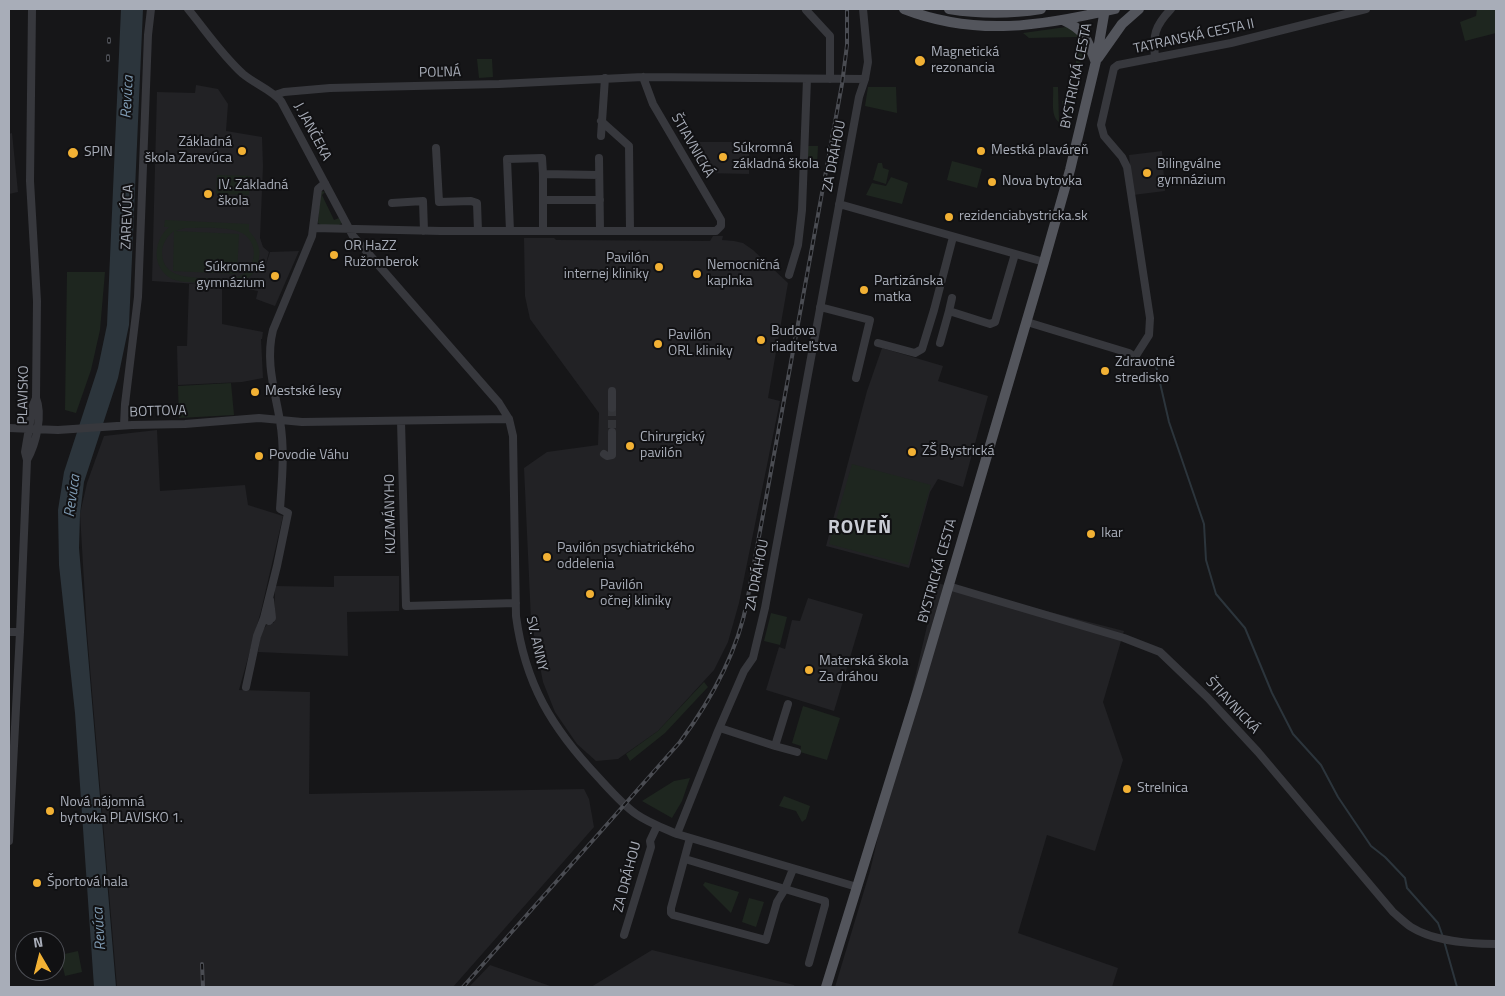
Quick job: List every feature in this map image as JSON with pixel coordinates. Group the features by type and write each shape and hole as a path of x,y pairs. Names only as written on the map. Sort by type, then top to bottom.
{"main road":[{"path":"904,9 964,25 1024,26 1108,10"},
{"path":"949,9 979,13 1002,13 1042,9"},
{"path":"1096,61 1122,24 1139,9"},
{"name":"BYSTRICKÁ CESTA","path":"826,987 918,690 1027,322 1070,170 1108,10"},
{"path":"1063,20 1079,28 1084,34 1096,61"}],"street":[{"name":"PLAVISKO","path":"20,632 27,460 25,452 33,429 33,405 36,398 37,301 30,181 32,9"},
{"name":"ZAREVÚCA","path":"124,425 138,297 146,70 151,9"},
{"path":"188,9 237,68 276,95"},
{"name":"ZA DRÁHOU","path":"677,834 744,671 753,658 757,646 859,97 865,79 868,56 863,9"},
{"path":"1155,58 1153,38 1156,27 1171,9"},
{"name":"TATRANSKÁ CESTA II","path":"1027,322 1129,353 1135,357 1149,335 1150,318 1127,167 1122,157 1104,136 1101,125 1114,68 1118,65 1231,43 1366,9"},
{"path":"806,10 830,36 830,80"},
{"name":"ŠTIAVNICKÁ","path":"630,230 709,232 716,231 721,226 720,218 654,104 643,77"},
{"path":"601,136 605,78"},
{"name":"POĽNÁ","path":"276,95 284,92 330,88 479,85 605,78 865,79"},
{"path":"789,275 798,245 802,210 807,79"},
{"name":"J. JANČEKA","path":"276,95 290,115 358,244 493,396 509,419"},
{"path":"314,228 424,231 630,230 629,146 601,121"},
{"path":"436,148 439,202 472,201 476,203 478,231"},
{"path":"510,231 507,159 542,158 543,230"},
{"path":"599,158 600,230"},
{"path":"543,174 599,174"},
{"path":"246,687 257,636 264,618 284,538 288,513 280,509 283,460 280,420 270,366 271,337 312,236 318,190 325,182"},
{"path":"543,200 600,200"},
{"path":"392,203 423,201 424,231"},
{"path":"839,204 1044,262"},
{"path":"880,343 915,353 922,349 953,237"},
{"path":"949,311 990,324 995,322 1016,254"},
{"path":"940,343 952,298"},
{"path":"820,307 870,320 856,378"},
{"path":"612,392 612,408"},
{"name":"BOTTOVA","path":"9,428 76,429 124,425 185,424 259,418 302,422 509,419"},
{"name":"SV. ANNY","path":"509,419 514,436 516,603 519,639 531,678 549,716 579,756 615,795 636,814 657,826"},
{"name":"KUZMÁNYHO","path":"401,421 406,606 516,603"},
{"path":"604,454 607,456 612,455 612,432"},
{"name":"ŠTIAVNICKÁ","path":"948,586 1124,638 1160,652 1208,698 1258,752 1393,912 1412,928 1435,937 1480,944 1496,944"},
{"path":"9,632 20,632 9,841"},
{"path":"775,746 788,704"},
{"path":"720,728 797,752"},
{"path":"657,826 690,838 857,887"},
{"name":"ZA DRÁHOU","path":"624,935 651,847 650,841 657,826"},
{"path":"690,838 671,908 673,915 766,940 777,902 785,890 793,869"},
{"path":"685,859 825,901 826,905 809,963"}],"shaded area":[{"path":"1477,9 1496,9 1496,33 1465,41 1460,22 1476,16"},
{"path":"1066,27 1080,34 1077,37 1029,38 1023,33"},
{"path":"1082,36 1086,49 1078,68 1076,68 1076,41"},
{"path":"477,59 492,59 493,77 479,78"},
{"name":"IV. Základná škola","path":"196,85 218,89 228,104 226,131 262,137 263,166 260,238 263,247 269,252 264,271 270,252 299,251 275,306 256,299 258,291 222,286 222,324 263,332 261,339 263,378 242,382 178,385 177,346 187,346 189,284 198,284 152,281 157,92 195,93"},
{"path":"868,87 896,87 897,113 865,106"},
{"path":"1053,87 1058,87 1059,122 1054,116 1053,111"},
{"path":"1071,100 1070,115 1063,122 1062,101"},
{"path":"12,133 18,192 9,194 9,134"},
{"name":"Súkromná základná škola","path":"688,142 749,142 749,174 705,173"},
{"path":"808,146 818,146 817,165 807,165"},
{"name":"Bilingválne gymnázium","path":"1162,151 1165,191 1133,195 1129,155"},
{"path":"952,161 982,169 977,188 947,180"},
{"path":"878,163 882,163 883,168 889,170 886,184 873,180"},
{"path":"217,175 250,176 249,195 216,194"},
{"path":"891,177 908,183 902,204 866,195 872,183 886,186"},
{"path":"322,191 325,192 322,195 334,220 339,218 342,223 339,225 321,225 318,223 320,193"},
{"path":"165,220 249,224 249,231 259,247 259,258 256,268 245,280 230,284 188,282 172,279 160,268 158,261 157,247 160,239 169,227 164,227","holes":["185,228 222,228 242,233 248,238 254,251 251,265 241,276 226,279 199,278 172,272 163,261 162,253 165,240 174,231 173,271 237,274 239,234 175,231"]},
{"path":"713,236 723,236 722,240 743,243 788,283 768,398 780,401 739,603 728,642 714,670 658,731 618,759 596,761 577,744 555,712 543,682 531,620 524,468 547,452 598,445 599,413 530,319 525,296 524,238 710,241"},
{"path":"67,272 105,272 100,330 91,370 76,413 65,410"},
{"name":"ZŠ Bystrická","path":"882,348 943,366 938,381 988,396 963,487 938,479 930,492 909,568 826,546 867,391"},
{"path":"231,383 234,415 179,418 178,386"},
{"path":"157,430 160,491 245,485 248,505 283,516 261,611 239,690 310,692 309,794 584,789 589,799 594,827 453,987 117,987 87,632 80,514 87,483 104,436"},
{"path":"852,464 931,485 908,565 829,544"},
{"path":"334,576 399,576 399,611 347,612 348,656 258,652 261,633 268,623 274,623 275,586 334,587"},
{"path":"937,583 1124,631 1103,702 1123,760 1095,851 1047,835 1018,933 1118,968 1112,987 835,987 870,871"},
{"name":"Materská škola Za dráhou","path":"808,598 863,614 834,711 766,690 779,647 785,649 792,620 800,621"},
{"path":"771,613 787,617 780,645 764,641"},
{"path":"704,682 708,687 665,733 630,761 626,754 658,731"},
{"path":"803,706 840,718 827,760 800,752 801,746 792,743"},
{"path":"690,778 682,801 672,818 642,801 674,781"},
{"path":"784,796 810,806 806,819 802,822 796,811 779,806"},
{"path":"705,882 739,892 731,913 703,885"},
{"path":"749,898 764,902 756,927 742,922"},
{"path":"652,950 794,985 795,987 591,987"},
{"path":"78,951 82,972 65,976 65,954"},
{"path":"490,965 553,987 469,987"}],"water":[{"name":"Revúca","path":"121,9 143,9 129,325 118,378 84,482 80,514 79,548 116,987 94,987 75,713 59,565 58,510 64,472 98,368 107,325"}],"waterway":[{"path":"1155,361 1169,422 1204,524 1206,560 1216,594 1245,628 1272,693 1293,734 1321,765 1338,797 1371,846 1385,857 1405,878 1407,888 1438,923 1443,937"},
{"path":"1444,941 1457,987"}],"tunnel":[{"path":"612,408 612,432"}],"railway":[{"path":"463,987 680,742 702,710 730,658 743,621 747,602 842,84 847,45 847,9"},
{"path":"202,964 203,987"}],"place":[{"name":"Magnetická rezonancia","path":"920,61"},
{"name":"Základná škola Zarevúca","path":"242,151"},
{"name":"Mestká plaváreň","path":"981,151"},
{"name":"SPIN","path":"73,153"},
{"name":"Súkromná základná škola","path":"723,157"},
{"name":"Bilingválne gymnázium","path":"1147,173"},
{"name":"Nova bytovka","path":"992,182"},
{"name":"IV. Základná škola","path":"208,194"},
{"name":"rezidenciabystricka.sk","path":"949,217"},
{"name":"OR HaZZ Ružomberok","path":"334,255"},
{"name":"Pavilón internej kliniky","path":"659,267"},
{"name":"Nemocničná kaplnka","path":"697,274"},
{"name":"Súkromné gymnázium","path":"275,276"},
{"name":"Partizánska matka","path":"864,290"},
{"name":"Budova riaditeľstva","path":"761,340"},
{"name":"Pavilón ORL kliniky","path":"658,344"},
{"name":"Zdravotné stredisko","path":"1105,371"},
{"name":"Mestské lesy","path":"255,392"},
{"name":"Chirurgický pavilón","path":"630,446"},
{"name":"ZŠ Bystrická","path":"912,452"},
{"name":"Povodie Váhu","path":"259,456"},
{"name":"Ikar","path":"1091,534"},
{"name":"Pavilón psychiatrického oddelenia","path":"547,557"},
{"name":"Pavilón očnej kliniky","path":"590,594"},
{"name":"Materská škola Za dráhou","path":"809,670"},
{"name":"Strelnica","path":"1127,789"},
{"name":"Nová nájomná bytovka PLAVISKO 1.","path":"50,811"},
{"name":"Športová hala","path":"37,883"}],"district":[{"name":"ROVEŇ","path":"860,528"}]}
